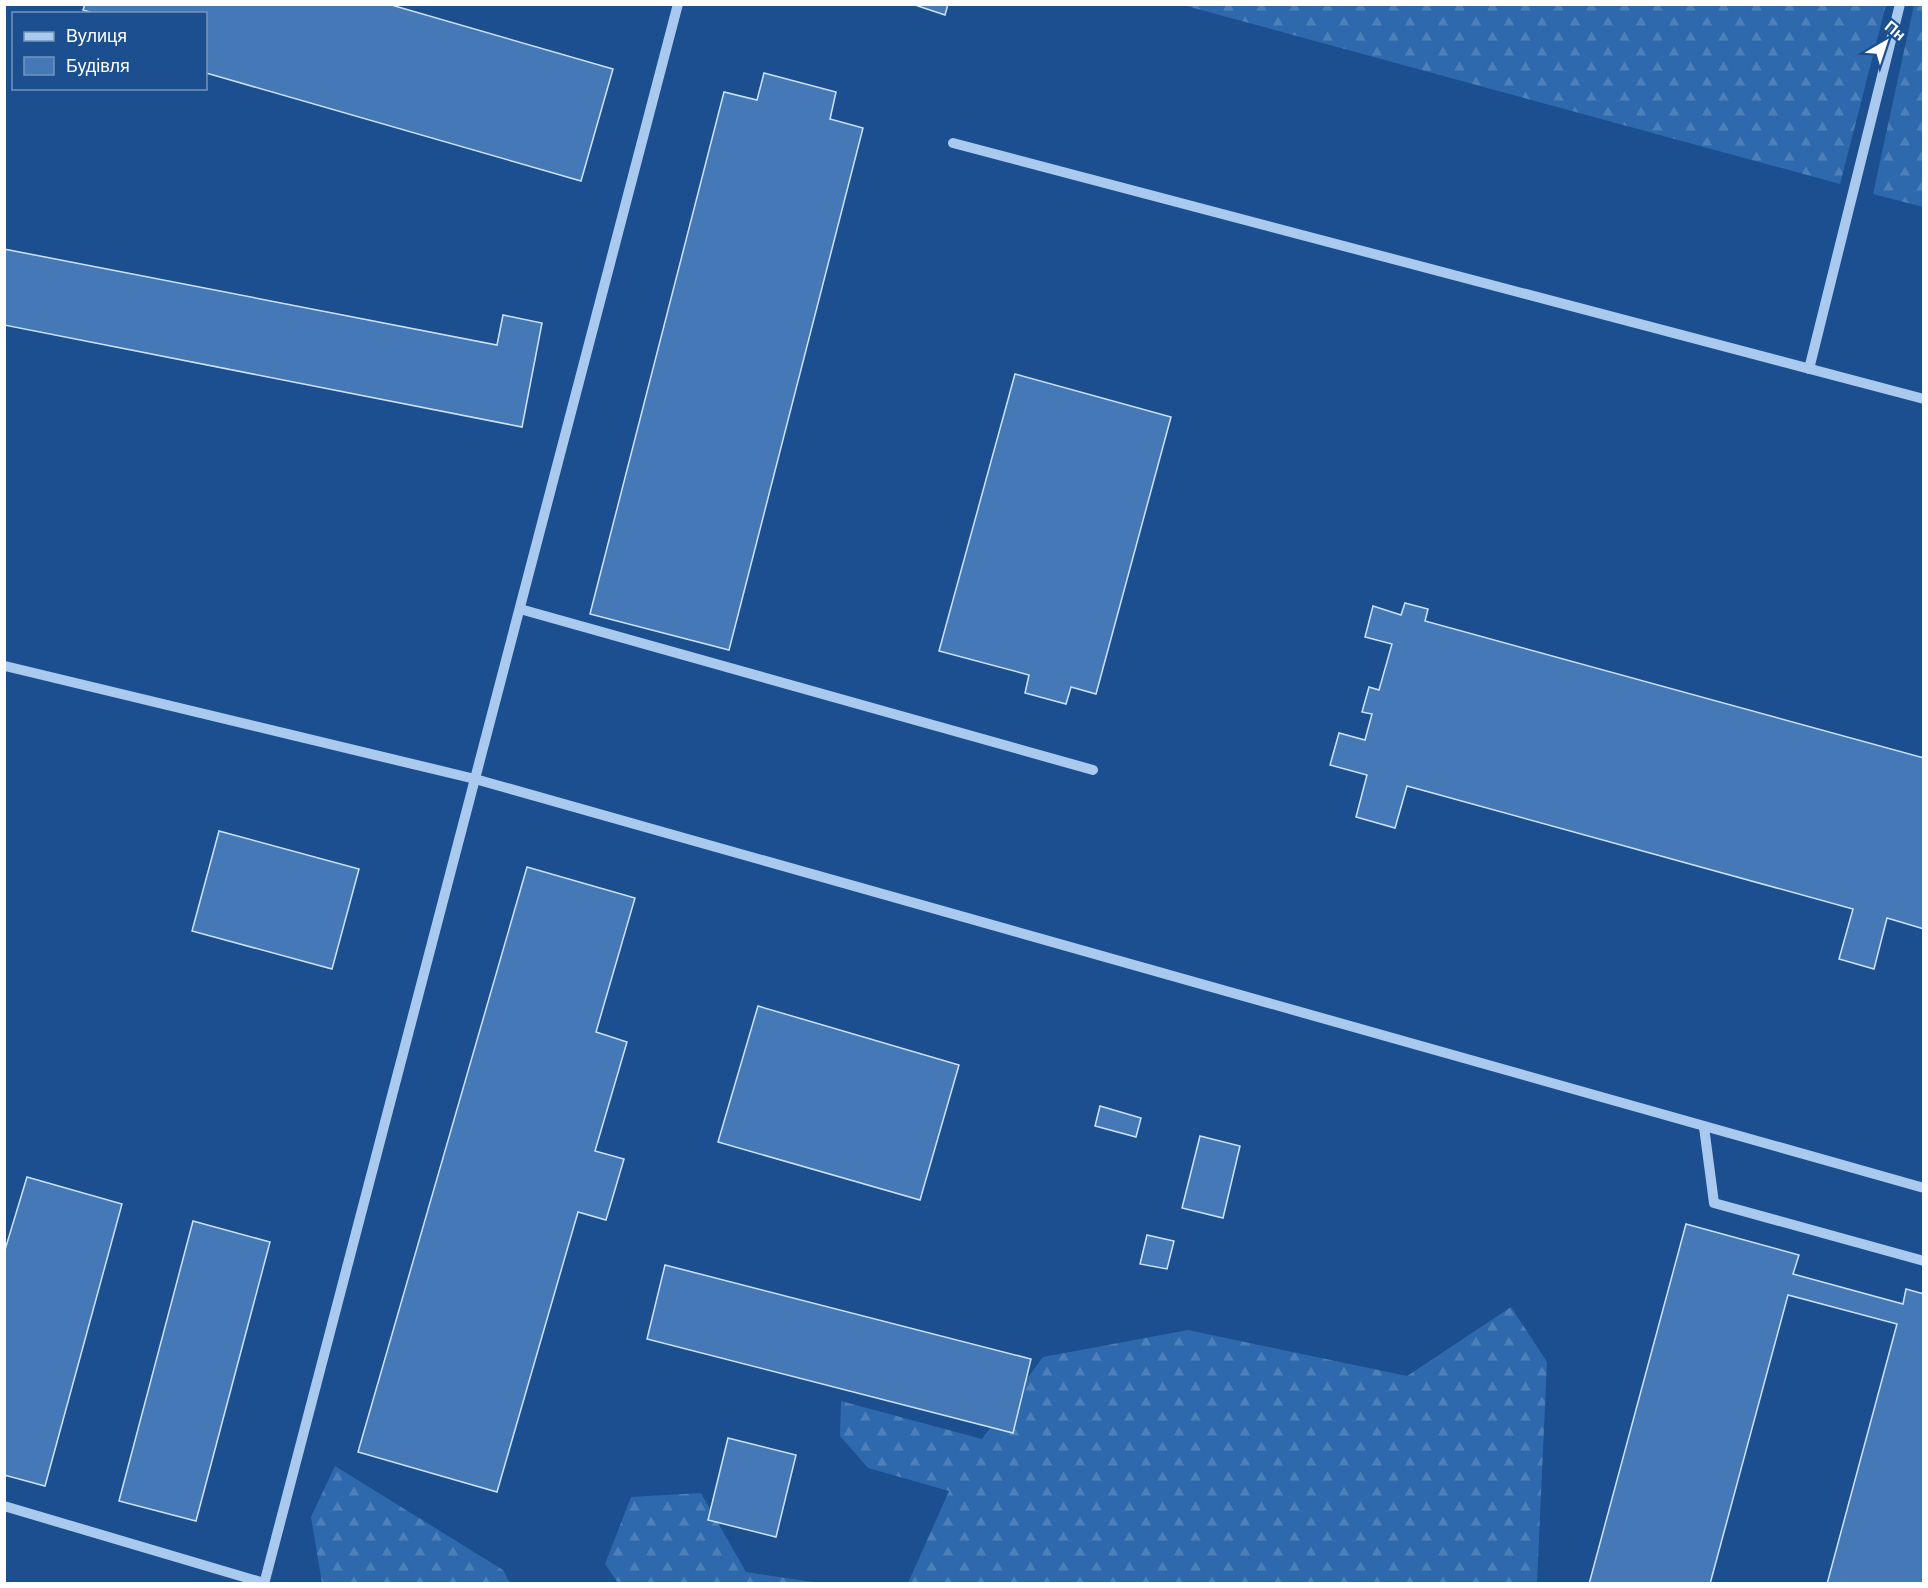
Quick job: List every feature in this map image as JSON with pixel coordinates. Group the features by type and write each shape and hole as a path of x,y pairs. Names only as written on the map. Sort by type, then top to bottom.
{"lane":[{"path":"4,1506 264,1583 678,4"},
{"path":"1809,369 1900,4"},
{"path":"953,143 1923,399"},
{"path":"520,609 1093,770"},
{"path":"5,666 475,779 1923,1188"},
{"path":"1704,1127 1714,1203 1923,1262"}],"green space":[{"path":"1183,5 1886,5 1840,184"},
{"path":"1914,5 1924,5 1923,207 1873,194"},
{"path":"1511,1307 1547,1362 1537,1583 908,1583 949,1491 868,1468 840,1436 841,1401 982,1439 1043,1357 1188,1330 1407,1376"},
{"path":"335,1466 503,1570 510,1583 322,1583 311,1517"},
{"path":"701,1493 746,1572 820,1583 618,1583 605,1564 631,1497"}],"building":[{"path":"85,4 388,4 613,69 581,181 207,73 207,12 90,12 83,10"},
{"path":"912,4 948,4 945,15"},
{"path":"764,73 836,92 830,119 863,128 729,650 590,614 724,92 757,100"},
{"path":"4,249 497,345 503,315 542,323 522,427 4,325"},
{"path":"1015,374 1171,417 1096,694 1071,687 1066,704 1025,693 1029,675 939,651"},
{"path":"1405,603 1428,609 1425,621 1924,758 1924,929 1887,918 1874,969 1839,959 1853,909 1407,786 1395,828 1356,817 1367,775 1330,765 1339,733 1365,740 1372,714 1362,712 1369,687 1379,690 1392,644 1365,637 1373,606 1401,615"},
{"path":"219,831 359,869 332,969 192,931"},
{"path":"527,867 635,898 596,1032 627,1042 595,1151 624,1159 606,1220 578,1212 497,1492 358,1452"},
{"path":"758,1006 959,1065 920,1200 718,1142"},
{"path":"1100,1106 1141,1118 1136,1137 1095,1126"},
{"path":"1200,1136 1240,1146 1223,1218 1182,1208"},
{"path":"27,1177 122,1204 45,1486 4,1475 4,1253"},
{"path":"193,1221 270,1242 196,1521 119,1501"},
{"path":"1686,1224 1799,1255 1793,1274 1903,1304 1906,1289 1924,1294 1924,1584 1827,1584 1897,1324 1788,1295 1710,1584 1589,1584"},
{"path":"1147,1235 1174,1241 1167,1269 1140,1264"},
{"path":"665,1265 1031,1359 1013,1433 647,1339"},
{"path":"728,1438 796,1455 776,1537 708,1520"}]}
